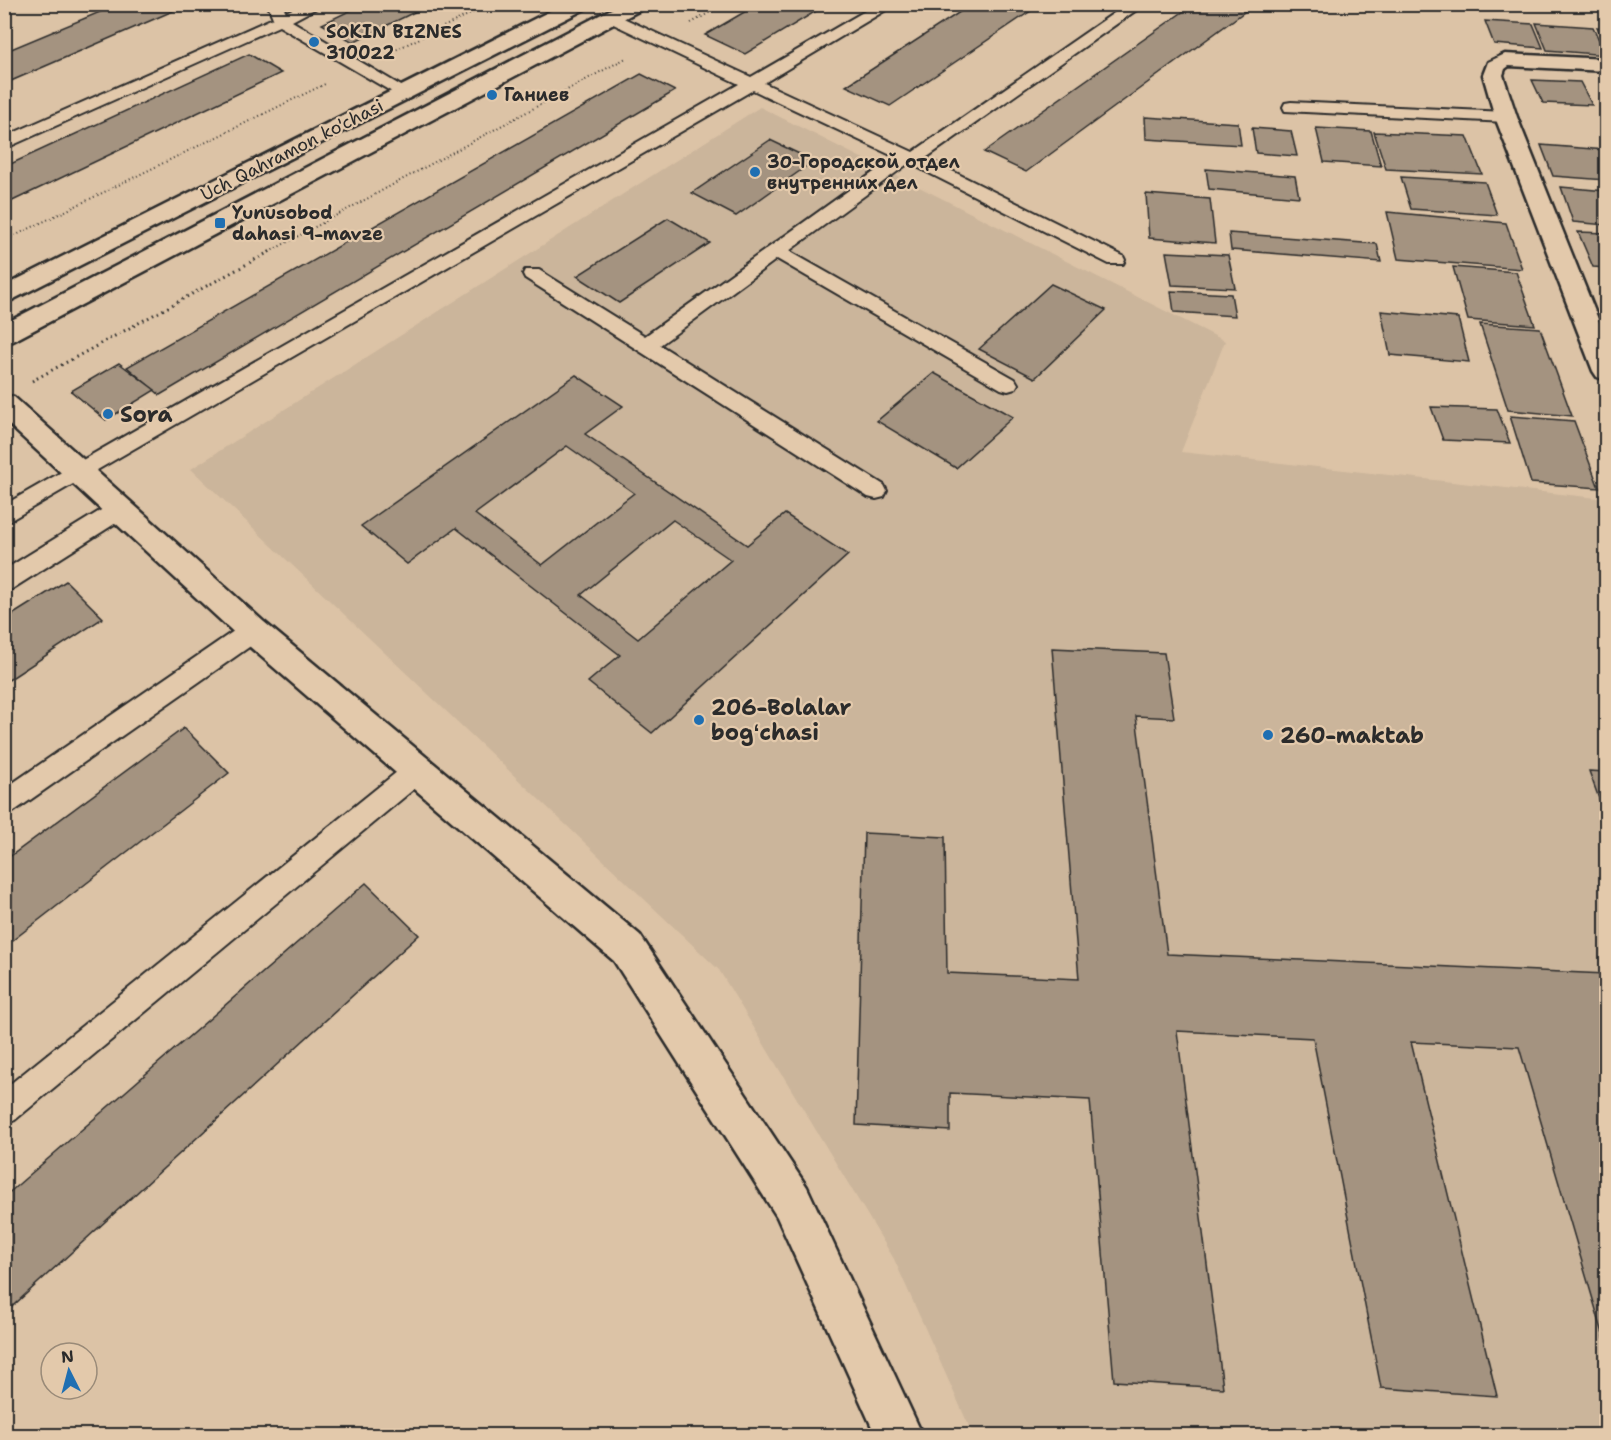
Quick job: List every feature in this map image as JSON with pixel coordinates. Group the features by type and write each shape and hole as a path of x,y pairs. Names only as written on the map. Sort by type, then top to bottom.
{"street":[{"name":"Uch Qahramon ko'chasi","path":"4,296 580,4"},
{"name":"Uch Qahramon ko'chasi","path":"4,335 637,4"},
{"path":"1606,65 1504,60 1495,66 1493,75 1506,117 1606,371"},
{"path":"15,394 79,472 119,510 253,631 627,948 792,1202 900,1436"}],"lane":[{"path":"276,4 281,21 405,93"},
{"path":"4,144 317,4"},
{"path":"4,516 889,4"},
{"path":"645,346 776,251 1138,4"},
{"path":"612,18 658,41 755,83 1116,260"},
{"path":"1291,107 1506,117"},
{"path":"776,251 1008,384"},
{"path":"532,274 876,491"},
{"path":"4,582 119,510"},
{"path":"4,804 253,631"},
{"path":"4,1109 417,771"}],"path":[{"path":"4,241 491,4"},
{"path":"15,394 725,4"}],"shaded area":[{"path":"760,107 1225,341 1181,452 1606,499 1606,1435 973,1435 894,1259 719,970 191,469"}],"building":[{"path":"119,4 189,4 4,84 4,52"},
{"path":"364,4 431,4 353,42 322,24"},
{"path":"758,4 828,4 745,54 705,35"},
{"path":"972,4 1041,4 890,106 846,86"},
{"path":"1194,4 1255,4 1026,172 984,152"},
{"path":"1485,21 1533,24 1543,48 1494,44"},
{"path":"1536,23 1593,27 1606,55 1547,50"},
{"path":"1597,27 1606,28 1606,47"},
{"path":"249,54 281,73 4,205 4,167"},
{"path":"641,74 675,91 160,395 127,367"},
{"path":"1532,80 1580,82 1592,105 1543,103"},
{"path":"1145,117 1238,123 1241,145 1146,139"},
{"path":"1252,128 1291,131 1297,156 1256,153"},
{"path":"1316,128 1371,131 1381,166 1324,162"},
{"path":"1374,132 1467,136 1482,174 1386,169"},
{"path":"770,140 814,161 736,216 692,193"},
{"path":"1541,145 1606,150 1606,180 1553,176"},
{"path":"1206,169 1295,176 1299,197 1209,189"},
{"path":"1401,177 1485,182 1497,215 1411,209"},
{"path":"1561,187 1606,191 1606,225 1573,222"},
{"path":"1146,194 1210,199 1215,243 1149,238"},
{"path":"1387,212 1506,223 1522,269 1398,259"},
{"path":"668,218 710,243 619,303 577,276"},
{"path":"1578,232 1606,233 1606,268 1593,267"},
{"path":"1229,233 1377,244 1381,262 1231,250"},
{"path":"1166,252 1228,255 1235,288 1172,285"},
{"path":"1453,267 1516,272 1535,325 1468,320"},
{"path":"1051,284 1106,310 1035,378 979,349"},
{"path":"1171,291 1231,294 1235,316 1174,312"},
{"path":"1381,311 1458,318 1469,362 1390,355"},
{"path":"1480,324 1540,328 1572,416 1508,410"},
{"path":"119,363 155,390 106,420 71,391"},
{"path":"934,373 1013,417 956,468 877,421"},
{"path":"576,375 623,406 585,434 747,545 785,514 848,555 652,733 588,682 620,655 456,528 407,564 361,526","holes":["567,446 634,493 542,565 475,514","673,520 731,560 638,639 581,595"]},
{"path":"1431,407 1497,409 1510,443 1443,440"},
{"path":"1510,416 1574,421 1599,488 1531,483"},
{"path":"66,581 103,618 4,683 4,620"},
{"path":"1052,648 1164,653 1174,718 1136,716 1167,954 1606,974 1606,1052 1604,1052 1606,1060 1606,1344 1519,1047 1411,1042 1497,1396 1381,1388 1313,1038 1177,1031 1223,1388 1114,1381 1090,1100 950,1093 950,1131 856,1125 864,833 945,837 947,973 1079,979"},
{"path":"184,728 229,773 4,947 4,861"},
{"path":"1589,771 1606,772 1606,818"},
{"path":"366,883 419,935 4,1314 4,1197"}],"place":[{"name":"SOKIN BIZNES 310022","path":"314,42"},
{"name":"Ганиев","path":"492,95"},
{"name":"30-Городской отдел внутренних дел","path":"755,172"},
{"name":"Yunusobod dahasi 9-mavze","path":"220,223"},
{"name":"Sora","path":"108,414"},
{"name":"206-Bolalar bogʻchasi","path":"699,720"},
{"name":"260-maktab","path":"1268,735"}]}
